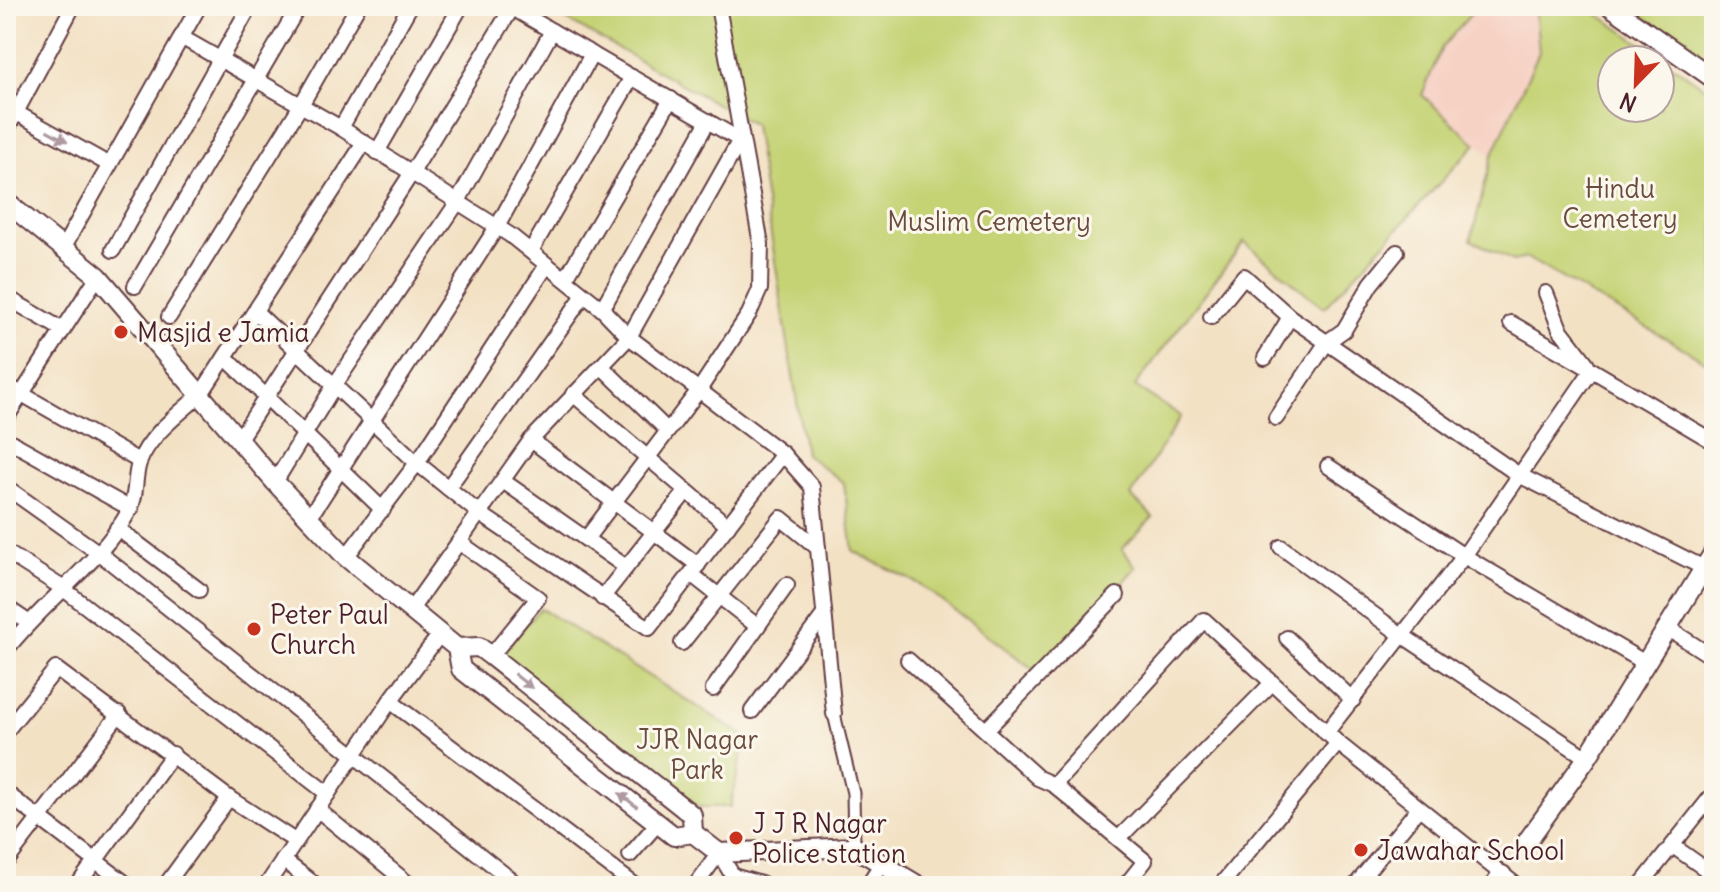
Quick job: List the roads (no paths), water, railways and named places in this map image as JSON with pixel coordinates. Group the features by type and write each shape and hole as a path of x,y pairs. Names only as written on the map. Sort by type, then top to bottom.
{"street":[{"path":"6,131 11,110 73,6"},
{"path":"63,248 199,6"},
{"path":"113,250 250,6"},
{"path":"135,286 299,6"},
{"path":"169,317 301,105 358,6"},
{"path":"341,128 410,6"},
{"path":"377,152 461,6"},
{"path":"586,539 699,390 749,314 760,289 761,244 718,6"},
{"path":"1610,6 1714,79"},
{"path":"239,439 411,174 511,7 740,140"},
{"path":"275,482 334,386 457,203 552,31"},
{"path":"181,37 341,128 531,251 602,309 629,337 783,454 812,487 834,714 853,793 854,847"},
{"path":"309,518 497,227 592,54"},
{"path":"531,251 632,77"},
{"path":"566,278 671,99"},
{"path":"11,110 108,164"},
{"path":"602,309 708,121"},
{"path":"410,611 531,440 629,337 740,140"},
{"path":"6,650 61,587 99,553 131,509 139,461 169,422 201,394 364,143"},
{"path":"6,202 98,276 275,482 346,557 457,648 461,669 674,836 693,833 719,853 738,882 768,886"},
{"path":"1276,418 1327,342 1344,330 1371,284 1397,252"},
{"path":"346,557 417,463 547,265"},
{"path":"6,418 98,276"},
{"path":"1211,317 1244,276 1290,317 1519,475 1711,564 1587,758 1528,840"},
{"path":"1546,293 1560,329 1592,370"},
{"path":"448,488 584,295"},
{"path":"6,297 63,330"},
{"path":"256,312 370,422 479,513 649,628 783,454"},
{"path":"1265,358 1290,317"},
{"path":"1511,323 1714,442"},
{"path":"225,357 339,471 383,510"},
{"path":"601,366 668,431"},
{"path":"1326,733 1464,556 1592,370"},
{"path":"6,385 139,461"},
{"path":"573,394 685,493 728,526"},
{"path":"6,439 131,509"},
{"path":"531,440 654,532 720,597 757,626"},
{"path":"1328,466 1464,556 1647,664"},
{"path":"503,481 626,567"},
{"path":"6,487 99,553 519,886"},
{"path":"602,598 685,493"},
{"path":"682,643 781,518 818,548"},
{"path":"117,528 199,590"},
{"path":"459,542 538,598 473,678"},
{"path":"1281,547 1403,636 1587,758"},
{"path":"6,552 61,587 328,794"},
{"path":"713,689 787,585"},
{"path":"987,729 1117,595"},
{"path":"6,607 28,622"},
{"path":"752,711 823,616"},
{"path":"1054,785 1204,620 1326,733 1504,882"},
{"path":"1669,629 1714,658"},
{"path":"266,886 390,701 440,634"},
{"path":"1287,638 1353,700"},
{"path":"457,648 479,647 491,656 692,815 693,833"},
{"path":"908,660 1038,778 1054,785 1145,861 1125,886"},
{"path":"6,731 56,669 229,798 295,841"},
{"path":"1119,838 1272,683"},
{"path":"390,701 636,886"},
{"path":"6,862 119,714"},
{"path":"1220,886 1338,743"},
{"path":"77,886 173,754"},
{"path":"6,793 129,886"},
{"path":"1640,886 1714,793"},
{"path":"165,886 229,798"},
{"path":"317,809 411,886"},
{"path":"1355,886 1418,809"},
{"path":"630,855 658,823"},
{"path":"1673,846 1714,875"},
{"path":"719,853 854,847 919,886"},
{"path":"695,886 719,853"},
{"path":"283,860 317,886"},
{"path":"867,886 882,863"}],"place":[{"name":"Masjid e Jamia","path":"121,332"},
{"name":"Peter Paul Church","path":"254,629"},
{"name":"J J R Nagar Police station","path":"736,838"},
{"name":"Jawahar School","path":"1361,850"}],"park label":[{"name":"Hindu Cemetery","path":"1620,203"},
{"name":"Muslim Cemetery","path":"989,221"},
{"name":"JJR Nagar Park","path":"697,754"}]}
